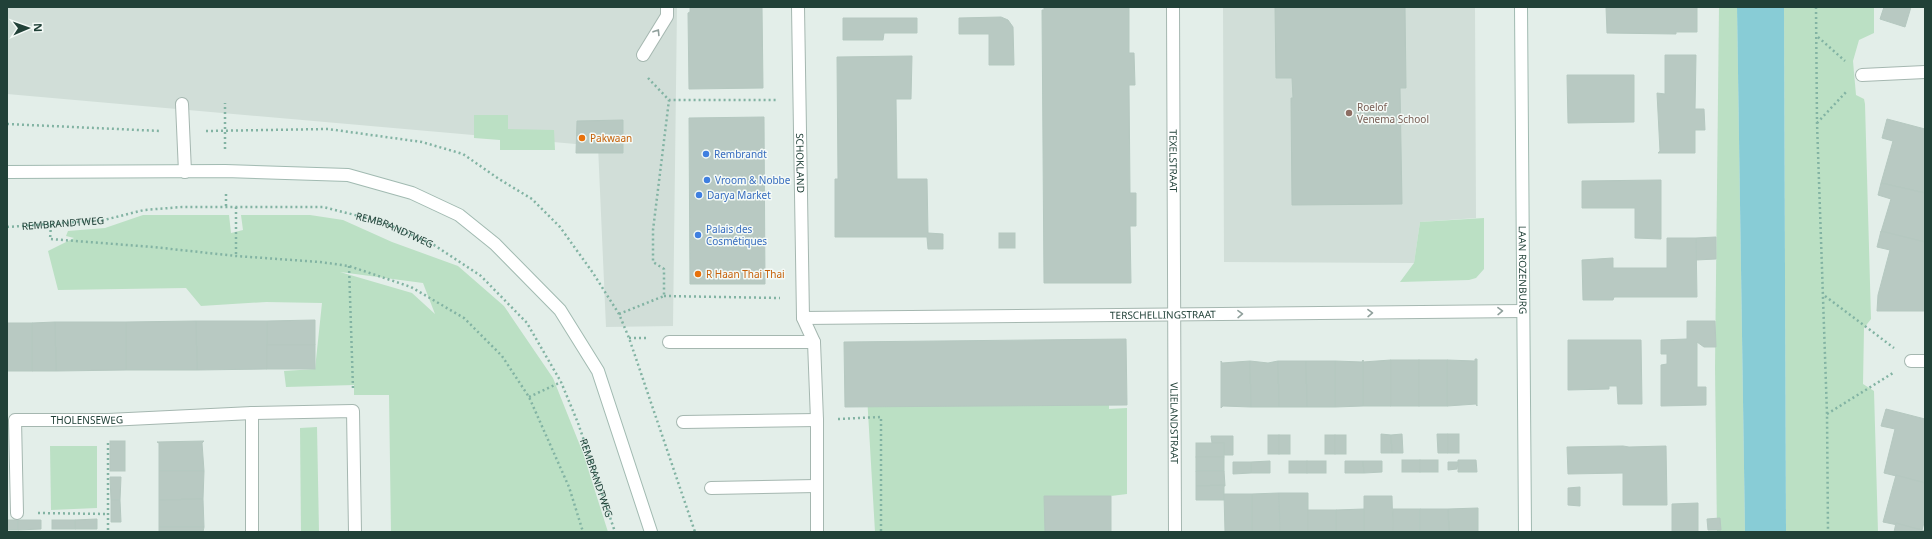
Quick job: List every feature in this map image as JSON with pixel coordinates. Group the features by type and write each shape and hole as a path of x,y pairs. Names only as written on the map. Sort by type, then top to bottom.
{"street":[{"path":"643,55 667,16 667,7"},
{"name":"SCHOKLAND","path":"798,7 803,318"},
{"name":"TEXELSTRAAT","path":"1172,7 1173,314"},
{"name":"LAAN ROZENBURG","path":"1522,7 1525,532"},
{"path":"1862,75 1925,72"},
{"path":"182,104 182,132 185,172"},
{"path":"7,172 225,171 348,175 412,193 459,215 495,244 560,310 598,371 651,532"},
{"name":"TERSCHELLINGSTRAAT","path":"803,318 1523,311"},
{"name":"VLIELANDSTRAAT","path":"1173,314 1174,532"},
{"path":"803,318 814,342 817,420 816,532"},
{"path":"669,342 814,342"},
{"path":"1912,361 1925,361"},
{"path":"353,411 354,532"},
{"name":"THOLENSEWEG","path":"16,513 15,420 108,420 252,413 353,411"},
{"path":"252,413 252,532"},
{"path":"683,422 817,420"},
{"path":"711,488 816,486"}],"path":[{"path":"1816,7 1816,123 1824,296 1828,532"},
{"path":"648,77 669,100 800,99"},
{"path":"664,296 664,269 653,262 653,230 669,100"},
{"path":"7,124 182,132 224,130 225,103"},
{"name":"REMBRANDTWEG","path":"7,227 104,220 144,210 182,207 323,207 383,222 434,245 481,276 527,323 561,382 578,423 615,532"},
{"path":"236,207 236,256"},
{"path":"51,225 50,238 236,256 320,262 349,266 411,287 464,318 502,356 529,397 569,487 583,532"},
{"path":"349,266 353,411"},
{"path":"619,314 664,296 803,299"},
{"path":"1824,296 1912,361 1827,414"},
{"path":"529,397 561,382"},
{"path":"817,420 881,418 881,532"},
{"path":"108,420 108,532"},
{"path":"16,513 108,514"}],"shaded area":[{"path":"7,7 677,7 673,326 606,327 598,146 7,94"},
{"name":"Roelof Venema School","path":"1223,7 1475,7 1476,218 1420,222 1414,263 1224,262"}],"green space":[{"path":"1719,7 1737,7 1745,532 1717,532 1715,368"},
{"path":"1784,7 1874,7 1874,33 1859,40 1853,61 1856,95 1864,99 1865,104 1871,319 1864,328 1863,384 1874,391 1878,532 1786,532"},
{"path":"474,115 508,115 508,129 554,130 555,150 500,150 500,140 474,138"},
{"path":"143,215 229,215 231,233 243,230 241,215 310,215 343,220 392,242 458,266 504,306 553,378 583,453 608,532 391,532 389,395 354,395 354,385 286,387 284,371 315,369 322,303 266,302 201,306 186,288 58,290 48,251 74,238 66,236 68,231 105,228","holes":["340,272 423,283 435,314 412,293"]},
{"path":"1484,218 1484,269 1476,278 1469,280 1400,282 1414,263 1420,222"},
{"path":"864,344 1109,405 1109,409 1127,408 1127,494 1111,496 1045,496 1045,532 875,532"},
{"path":"317,427 319,532 301,532 300,428"},
{"path":"50,446 97,446 97,508 51,510"}],"water":[{"path":"1737,7 1784,7 1786,532 1745,532"}],"building":[{"path":"690,7 762,7 763,88 689,89 688,13 690,12"},
{"path":"1044,7 1129,7 1129,53 1134,53 1135,85 1129,85 1130,193 1136,193 1136,226 1130,226 1131,283 1044,283 1042,10 1044,10"},
{"path":"1275,7 1405,7 1406,88 1400,88 1402,204 1292,205 1292,78 1276,78"},
{"path":"1606,7 1697,7 1697,32 1676,32 1676,34 1607,33"},
{"path":"1884,7 1911,7 1905,27 1880,19"},
{"path":"1001,17 1008,20 1013,27 1014,65 989,65 989,34 959,34 959,18"},
{"path":"843,18 917,18 917,33 884,33 883,40 843,40"},
{"path":"1665,55 1696,55 1695,109 1704,109 1705,130 1695,130 1695,153 1658,153 1660,151 1657,93 1665,94"},
{"path":"912,56 911,99 896,99 897,179 927,179 928,233 943,234 943,249 928,249 927,237 835,237 835,179 838,179 837,57"},
{"path":"1567,75 1634,75 1634,122 1568,123"},
{"path":"764,117 765,284 690,284 689,118"},
{"path":"1887,119 1925,129 1925,193 1881,183 1893,141 1882,138"},
{"path":"623,120 623,153 576,153 577,121"},
{"path":"1661,180 1661,239 1635,238 1635,208 1582,208 1582,181"},
{"path":"1881,183 1925,193 1925,242 1881,232 1891,199 1878,195"},
{"path":"1881,231 1925,242 1925,311 1877,311 1878,295 1890,250 1877,247"},
{"path":"999,233 1015,233 1015,248 999,248"},
{"path":"1716,237 1716,259 1696,260 1696,238"},
{"path":"1667,238 1696,238 1697,297 1614,297 1613,300 1583,300 1582,260 1613,258 1613,268 1667,268"},
{"path":"315,320 315,345 267,345 267,321"},
{"path":"196,321 267,321 267,369 197,370"},
{"path":"196,321 197,370 126,370 126,322"},
{"path":"1687,321 1715,321 1716,347 1704,347 1697,342 1697,387 1706,387 1706,405 1661,406 1661,365 1667,364 1667,354 1661,354 1661,340 1687,339"},
{"path":"55,322 126,322 126,370 56,371"},
{"path":"55,322 56,371 32,371 32,323"},
{"path":"8,323 32,323 32,371 8,371"},
{"path":"1126,339 1127,405 845,407 844,342"},
{"path":"1568,340 1641,340 1642,404 1618,404 1617,386 1609,386 1609,389 1568,390"},
{"path":"267,345 315,345 315,369 267,369"},
{"path":"1475,359 1477,359 1477,406 1476,404 1447,406 1447,360 1475,361"},
{"path":"1363,360 1363,406 1335,407 1335,361 1362,362"},
{"path":"1391,360 1391,406 1363,406 1363,362"},
{"path":"1391,360 1419,360 1419,406 1391,406"},
{"path":"1419,360 1447,360 1447,406 1419,406"},
{"path":"1221,361 1222,363 1250,361 1251,407 1223,406 1221,408"},
{"path":"1250,361 1268,363 1278,361 1279,407 1251,407"},
{"path":"1278,361 1306,361 1307,407 1279,407"},
{"path":"1306,361 1335,361 1335,407 1307,407"},
{"path":"1886,409 1925,419 1925,483 1884,473 1895,429 1881,426"},
{"path":"1381,434 1391,435 1392,453 1381,453"},
{"path":"1402,434 1403,453 1392,453 1391,435"},
{"path":"1437,434 1448,434 1448,453 1438,453"},
{"path":"1448,434 1459,434 1459,453 1448,453"},
{"path":"1268,435 1279,435 1279,454 1268,454"},
{"path":"1279,435 1290,435 1290,454 1279,454"},
{"path":"1325,435 1335,435 1335,454 1325,454"},
{"path":"1335,435 1346,435 1346,454 1335,454"},
{"path":"1211,436 1233,436 1233,455 1224,455 1224,443 1212,443"},
{"path":"110,441 125,441 125,471 110,471"},
{"path":"204,441 202,443 204,471 159,471 159,443 157,442"},
{"path":"1196,443 1224,443 1224,457 1196,457"},
{"path":"1666,446 1667,505 1623,505 1623,473 1568,474 1567,447"},
{"path":"1196,457 1224,457 1224,471 1196,471"},
{"path":"1402,460 1420,460 1420,472 1402,472"},
{"path":"1420,460 1438,460 1438,472 1420,472"},
{"path":"1458,460 1476,460 1477,472 1458,472"},
{"path":"1270,461 1270,473 1251,473 1251,462"},
{"path":"1289,461 1307,461 1307,473 1289,473"},
{"path":"1307,461 1326,461 1326,473 1307,473"},
{"path":"1345,461 1363,461 1364,473 1345,473"},
{"path":"1363,461 1382,461 1382,472 1364,473"},
{"path":"1233,462 1251,462 1251,473 1233,474"},
{"path":"1448,462 1458,462 1457,469 1448,470"},
{"path":"159,471 204,471 203,499 159,500"},
{"path":"1196,471 1224,471 1225,486 1196,486"},
{"path":"1896,475 1925,483 1925,519 1922,530 1883,522"},
{"path":"110,477 121,477 120,500 111,500"},
{"path":"1224,485 1224,500 1196,500 1196,486"},
{"path":"1580,487 1580,506 1568,505 1568,488"},
{"path":"1279,493 1280,532 1252,532 1252,494"},
{"path":"1279,493 1308,493 1308,532 1280,532"},
{"path":"1224,494 1252,494 1252,532 1225,532"},
{"path":"1044,496 1111,496 1111,532 1045,532"},
{"path":"1364,496 1392,496 1393,532 1364,532"},
{"path":"203,499 204,527 159,527 159,500"},
{"path":"111,500 120,500 121,522 111,522"},
{"path":"1698,503 1698,532 1672,532 1672,504"},
{"path":"1478,508 1478,532 1449,532 1448,509"},
{"path":"1364,509 1364,532 1336,532 1336,510"},
{"path":"1393,509 1420,509 1420,532 1393,532"},
{"path":"1420,509 1448,509 1449,532 1420,532"},
{"path":"1308,510 1336,510 1336,532 1308,532"},
{"path":"1720,518 1721,530 1708,530 1707,519"},
{"path":"97,519 97,529 75,529 75,520"},
{"path":"7,520 18,520 18,530 7,530"},
{"path":"18,520 41,520 41,529 18,530"},
{"path":"52,520 75,520 75,529 52,529"},
{"path":"1896,523 1925,531 1925,532 1894,532"},
{"path":"159,527 204,527 203,532 159,532"}],"place":[{"name":"Roelof Venema School","path":"1349,113"},
{"name":"Pakwaan","path":"582,138"},
{"name":"Rembrandt","path":"706,154"},
{"name":"Vroom & Nobbe","path":"707,180"},
{"name":"Darya Market","path":"699,195"},
{"name":"Palais des Cosmétiques","path":"698,235"},
{"name":"R Haan Thai Thai","path":"698,274"}]}
